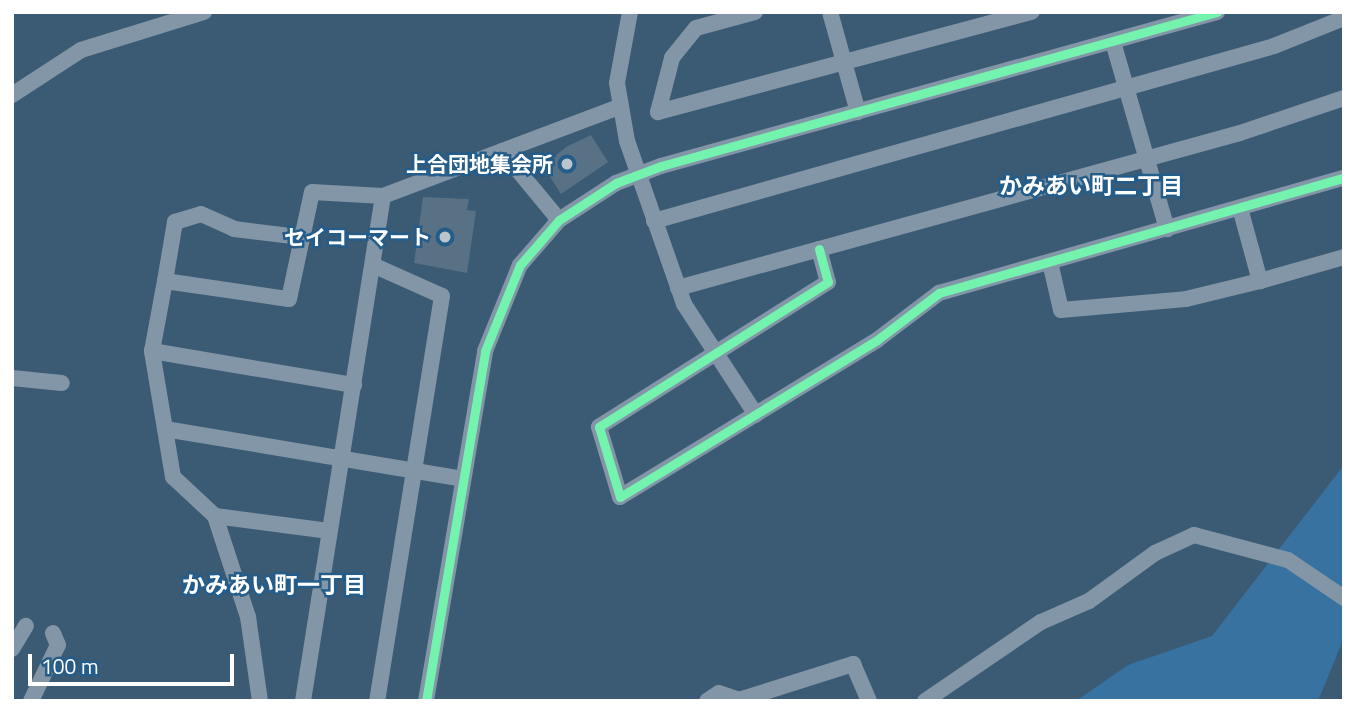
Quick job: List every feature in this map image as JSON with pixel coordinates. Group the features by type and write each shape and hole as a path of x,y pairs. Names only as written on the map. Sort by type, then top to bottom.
{"street":[{"path":"12,95 81,50 204,12"},
{"path":"630,12 618,62 619,107 638,174 678,288 716,354 757,415"},
{"path":"703,12 696,28 672,58 658,112 844,65 1032,12"},
{"path":"696,28 755,12"},
{"path":"830,12 858,112"},
{"path":"426,701 463,479 493,324 520,265 559,220 587,200 638,174 1217,12"},
{"path":"654,221 1274,46 1344,18"},
{"path":"1113,42 1167,229"},
{"path":"678,288 1146,159 1344,98"},
{"path":"165,281 289,299 299,237 312,192 383,196 619,107"},
{"path":"502,151 559,220"},
{"path":"819,249 828,282 599,427 620,497 877,340 939,293 1344,178"},
{"path":"303,701 329,531 375,266 383,196"},
{"path":"1240,208 1260,281"},
{"path":"260,701 248,617 215,516 173,477 152,351 175,222 201,214 233,229 299,237"},
{"path":"1050,262 1061,310 1186,299 1344,257"},
{"path":"375,266 442,296 377,701"},
{"path":"152,351 354,385"},
{"path":"12,378 62,383"},
{"path":"165,429 463,479"},
{"path":"215,516 329,531"},
{"path":"925,701 1041,622 1089,601 1154,553 1194,535 1287,560 1344,598"},
{"path":"12,649 26,626"},
{"path":"31,701 58,645 53,633"},
{"path":"707,701 719,693 739,700 853,664 869,701"}],"shaded area":[{"path":"1344,465 1344,638 1318,701 1076,701 1128,665 1212,636"}],"building":[{"name":"上合団地集会所","path":"591,135 608,162 561,194 543,166 566,147"},
{"name":"セイコーマート","path":"423,197 469,199 467,210 476,211 467,273 414,263"}],"cycle path":[{"path":"426,701 485,351 520,265 559,220 616,183 661,166 1217,12"},
{"path":"819,249 828,282 599,427 620,497 877,340 939,293 1344,178"}],"place":[{"name":"上合団地集会所","path":"567,164"},
{"name":"セイコーマート","path":"445,237"}],"district":[{"name":"かみあい町二丁目","path":"1091,186"},
{"name":"かみあい町一丁目","path":"274,585"}]}
